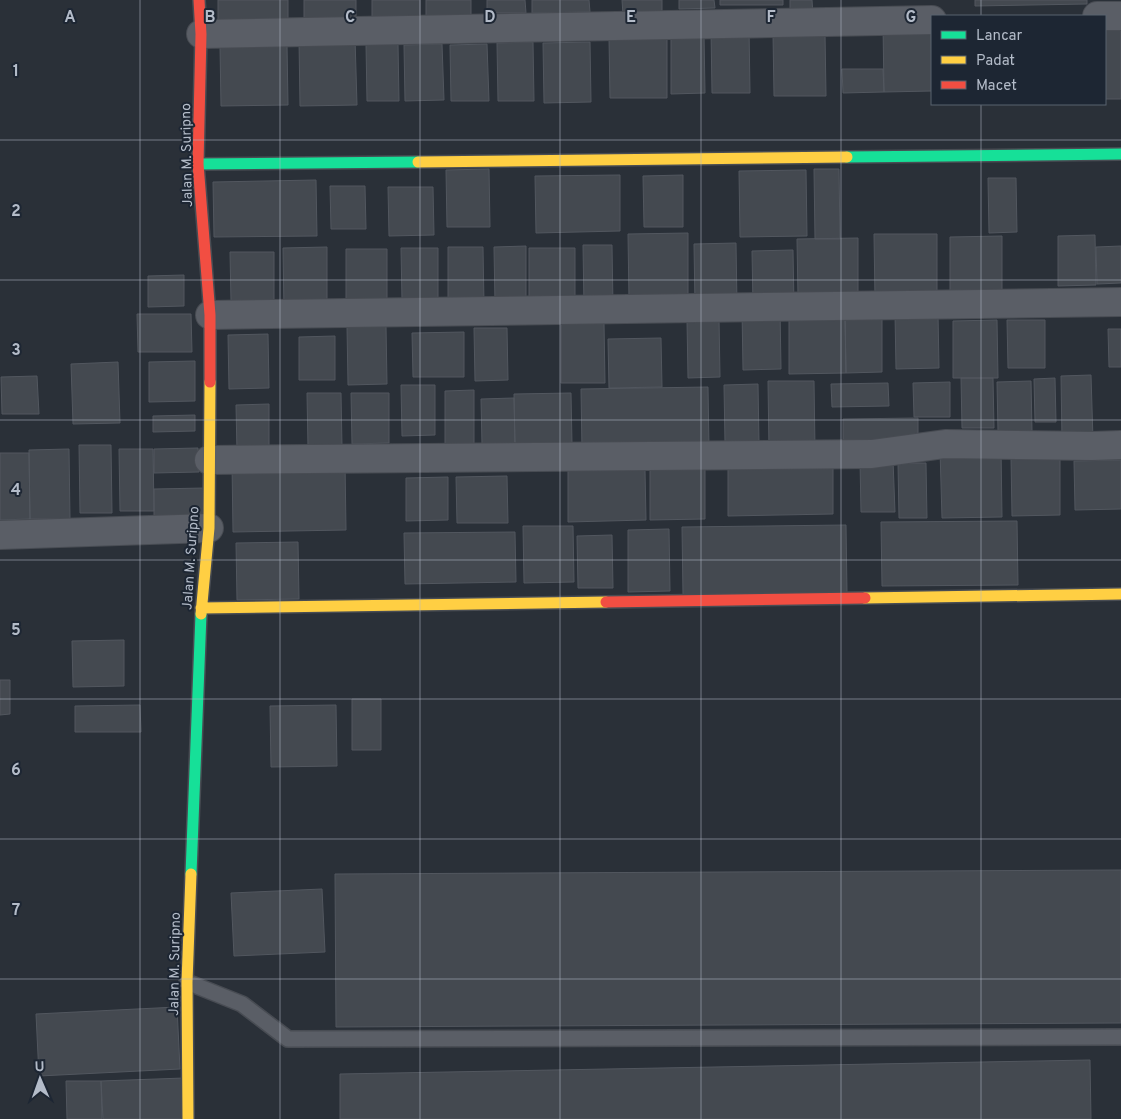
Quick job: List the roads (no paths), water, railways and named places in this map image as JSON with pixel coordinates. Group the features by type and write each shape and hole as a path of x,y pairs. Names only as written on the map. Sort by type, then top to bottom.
{"street":[{"name":"Jalan M. Suripno","path":"188,1119 187,982 201,608 209,528 210,315 198,164 201,34 199,0"},
{"path":"1106,16 1121,16"},
{"path":"201,34 931,20"},
{"path":"198,164 1121,154"},
{"path":"210,315 1121,302"},
{"path":"209,460 872,454 945,444 1121,445"},
{"path":"0,535 209,528"},
{"path":"201,608 1121,594"}],"lane":[{"path":"187,982 242,1004 288,1039 1121,1037"}]}
